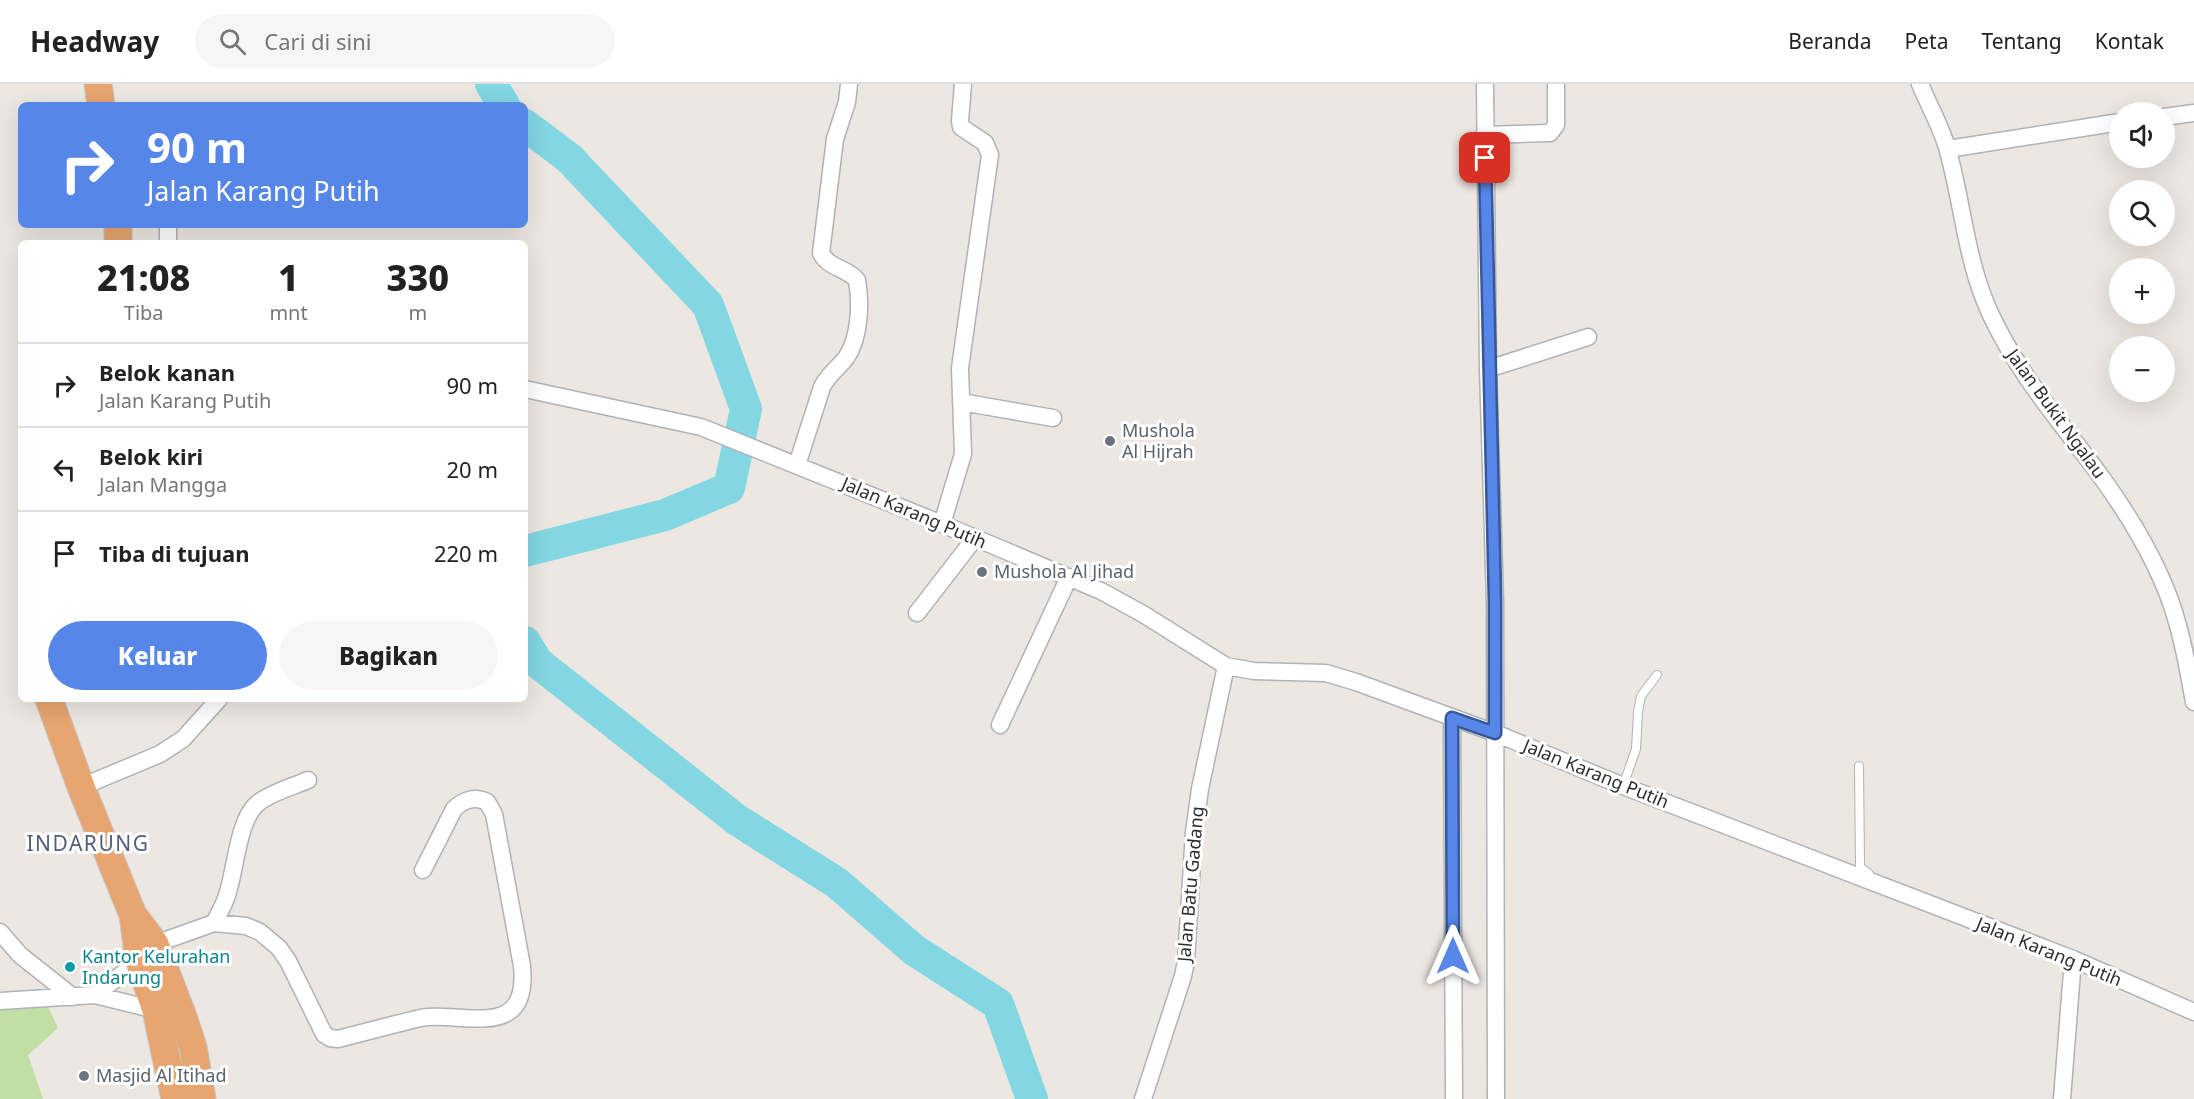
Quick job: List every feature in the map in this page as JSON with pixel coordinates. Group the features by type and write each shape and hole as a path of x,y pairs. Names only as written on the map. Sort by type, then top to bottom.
{"highway":[{"path":"98,84 101,102"},
{"path":"50,702 169,1012 193,1047 202,1099"},
{"path":"169,1012 175,1099"}],"street":[{"path":"793,463 822,387 850,351 857,329 856,280 854,276 828,263 821,253 834,138 847,102 849,84"},
{"path":"942,524 963,454 960,368 990,155 985,143 962,127 960,121 963,84"},
{"path":"1485,84 1488,369 1495,601 1496,1099"},
{"path":"1485,135 1550,133 1556,125 1556,84"},
{"name":"Jalan Bukit Ngalau","path":"1920,84 1948,149 1967,243 1989,311 2018,366 2126,513 2157,568 2177,620 2194,702"},
{"path":"2175,116 2194,113"},
{"path":"1948,149 2109,124"},
{"path":"1488,369 1588,337"},
{"name":"Jalan Karang Putih","path":"528,390 701,427 1101,591 1143,614 1226,666 1254,671 1326,673 1356,682 1495,733 1868,882 2073,959 2194,1012"},
{"path":"961,402 1053,418"},
{"path":"916,613 975,538"},
{"path":"1000,725 1069,577"},
{"name":"Jalan Batu Gadang","path":"1143,1099 1184,968 1194,832 1200,789 1226,666"},
{"path":"81,787 160,754 183,739 216,702"},
{"path":"1452,718 1454,1099"},
{"path":"214,923 226,899 242,828 248,816 256,804 269,796 308,780"},
{"path":"95,995 147,953 214,923 246,926 271,940 288,961 324,1034 330,1038 338,1039 425,1017 477,1019 507,1014 522,996 524,982 494,814 487,802 475,799 460,803 454,809 423,870"},
{"path":"0,932 20,955 74,996"},
{"path":"2062,1099 2073,959"},
{"path":"0,1001 95,995 169,1012"}],"lane":[{"path":"1623,786 1636,749 1641,696 1657,675"},
{"path":"1859,766 1860,867 1869,874 1868,882"}],"green space":[{"path":"48,1006 58,1028 28,1055 43,1099 0,1099 0,1010"}],"waterway":[{"path":"491,84 502,102"},
{"path":"528,127 569,158 708,305 746,409 729,488 665,515 528,550"},
{"path":"528,647 537,662 737,820 837,883 914,950 998,1004 1032,1099"}],"place":[{"name":"Mushola Al Hijrah","path":"1110,441"},
{"name":"Mushola Al Jihad","path":"982,572"},
{"name":"Kantor Kelurahan Indarung","path":"70,967"},
{"name":"Masjid Al Itihad","path":"84,1076"}],"district":[{"name":"INDARUNG","path":"88,844"}],"route":[{"path":"1453,956 1452,718 1495,733 1495,601 1485,158"}]}
